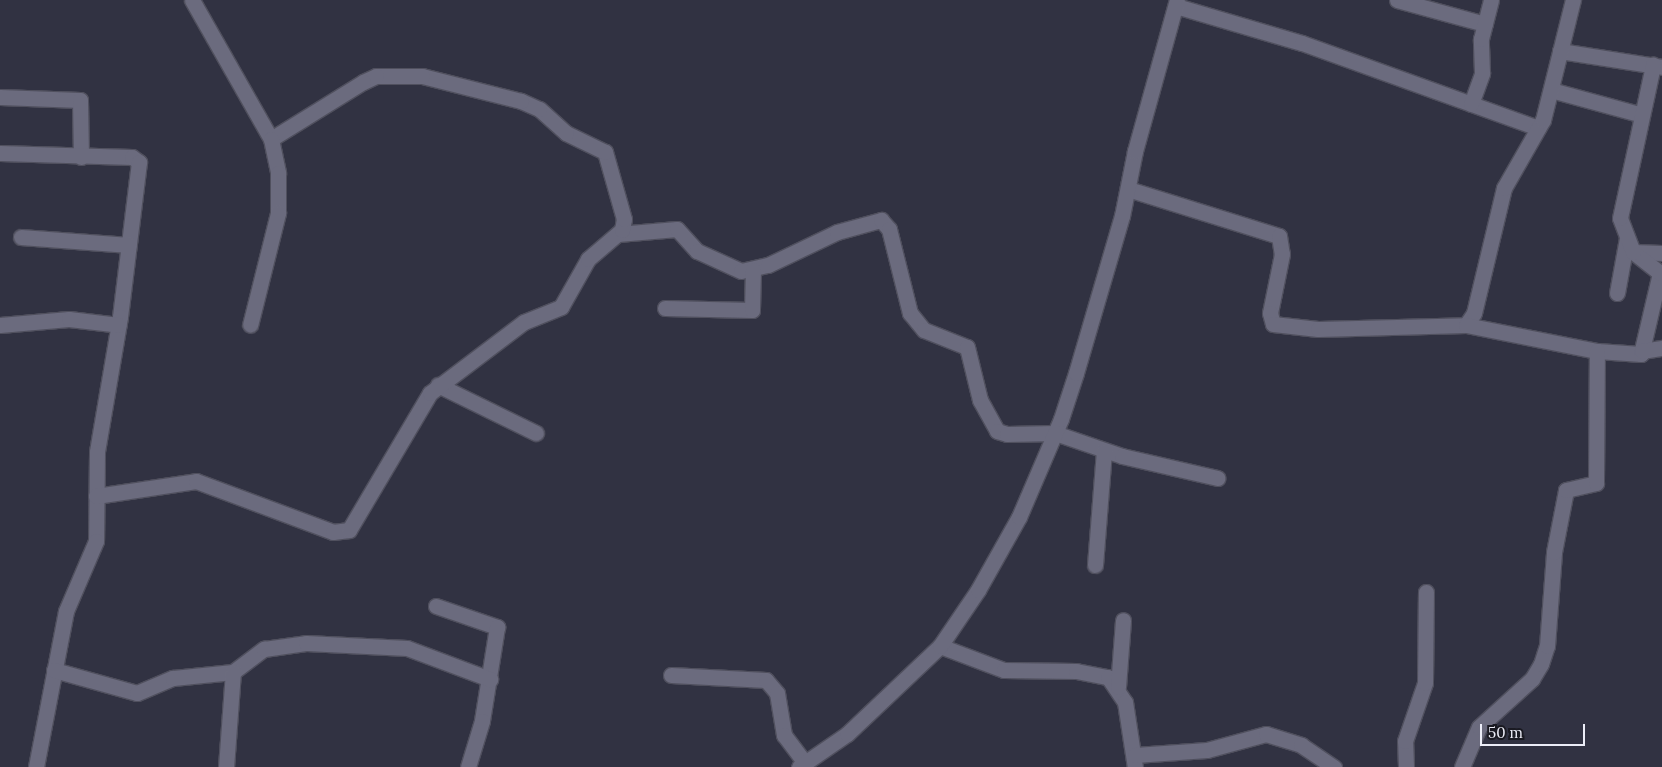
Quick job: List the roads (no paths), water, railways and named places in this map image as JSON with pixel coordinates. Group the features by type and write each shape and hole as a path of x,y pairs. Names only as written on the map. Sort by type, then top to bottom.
{"street":[{"path":"192,0 271,139 277,166 278,213 250,325"},
{"path":"1397,0 1485,24"},
{"path":"1471,104 1482,73 1480,47 1491,0"},
{"path":"1466,325 1474,313 1504,188 1538,128 1551,90 1573,0"},
{"path":"670,675 766,680 777,693 784,735 802,765 847,734 940,646 997,558 1055,433 1113,250 1177,3 1302,43 1538,128"},
{"path":"1560,51 1657,66 1639,114 1620,210 1630,245 1618,293"},
{"path":"96,496 196,481 333,532 349,530 423,402 438,385 524,322 561,307 588,259 618,234 624,219 605,152 566,133 539,109 521,101 422,76 376,76 320,105 271,139"},
{"path":"1551,90 1639,114"},
{"path":"0,97 80,100 81,158"},
{"path":"0,153 138,159 119,324 97,452 93,555 66,611 36,767"},
{"path":"1128,189 1256,226 1278,236 1282,254 1270,313 1273,324 1318,329 1466,325 1630,357 1642,351 1662,348"},
{"path":"618,234 677,230 697,251 735,270 753,270 837,232 881,220 889,230 910,313 924,330 968,347 980,400 991,424 1007,434 1055,433 1104,451 1217,478"},
{"path":"21,237 129,245"},
{"path":"1630,245 1662,253"},
{"path":"1630,245 1660,273 1642,351"},
{"path":"665,308 752,310 753,270"},
{"path":"0,325 69,319 119,324"},
{"path":"1462,767 1479,727 1532,680 1544,655 1554,552 1566,490 1596,482 1597,351"},
{"path":"438,385 536,433"},
{"path":"1095,565 1104,451"},
{"path":"1406,767 1405,741 1425,683 1426,592"},
{"path":"436,606 497,627 490,679 480,729 468,767"},
{"path":"1122,620 1118,687 1125,702 1135,761 1197,751 1266,734 1301,745 1334,767"},
{"path":"54,670 137,693 173,678 233,672 264,649 306,643 407,648 490,679"},
{"path":"940,646 1004,670 1097,673 1118,687"},
{"path":"226,767 233,672"}]}
